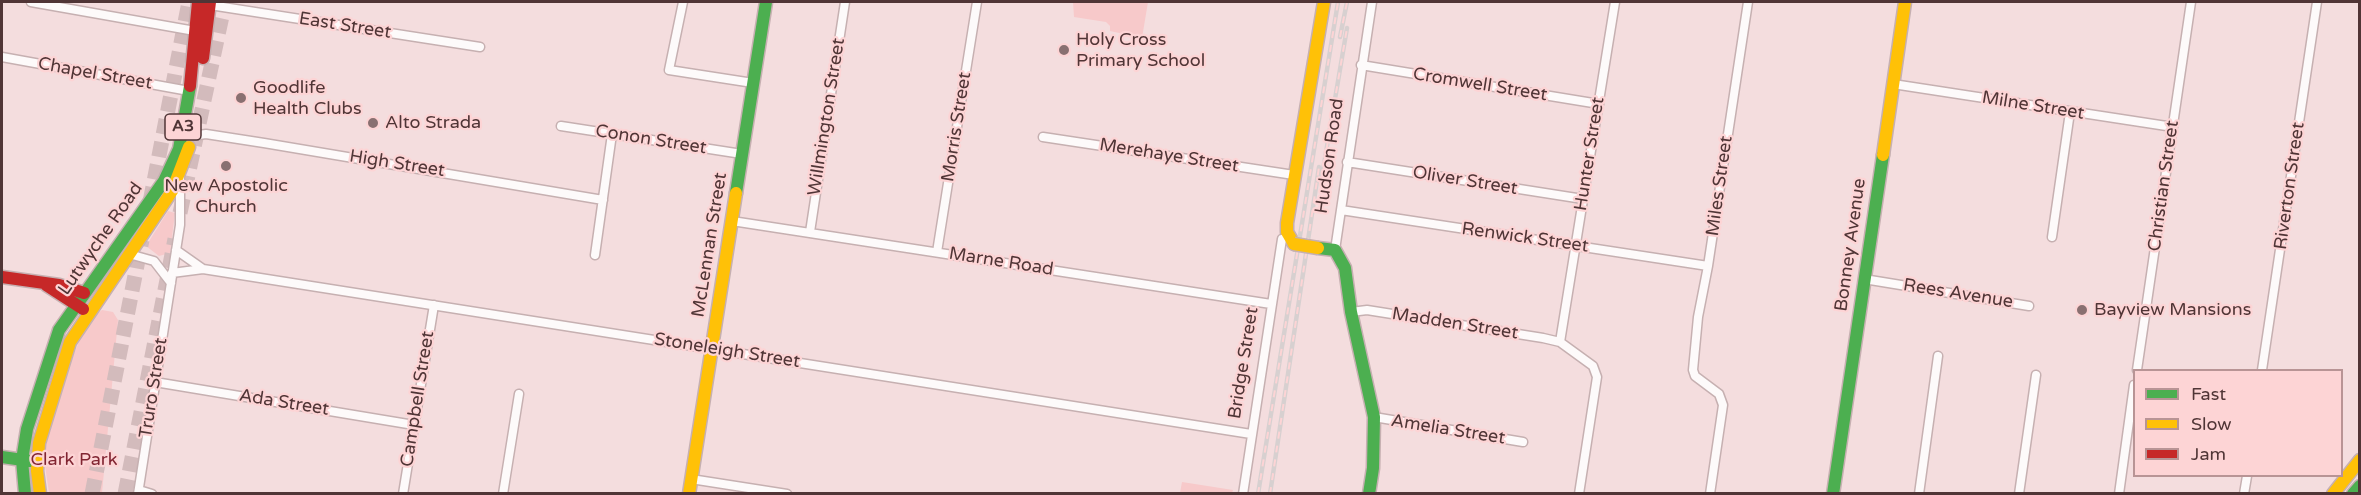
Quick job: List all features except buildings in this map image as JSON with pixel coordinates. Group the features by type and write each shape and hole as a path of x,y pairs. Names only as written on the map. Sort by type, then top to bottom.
{"main road":[{"name":"McLennan Street","path":"689,494 766,2"},
{"name":"Bridge Street","path":"1282,239 1280,227 1293,180 1324,2"},
{"name":"Bonney Avenue","path":"1833,494 1905,2"},
{"name":"Lutwyche Road","path":"25,494 22,460 27,429 50,352 59,330 170,171 179,149 189,91 195,31 206,3"},
{"name":"Lutwyche Road","path":"40,494 37,462 43,425 66,352 88,312 162,208 181,175 191,136 206,3"},
{"name":"Bridge Street","path":"1293,180 1293,198 1287,229 1294,244"},
{"path":"1282,239 1287,244 1318,248 1333,254 1345,268 1351,312 1374,417 1374,456 1369,494"},
{"path":"2,277 46,285 59,285 84,293"},
{"path":"46,285 88,312"},
{"path":"2,457 37,462"},
{"path":"2333,494 2360,460"},
{"path":"2353,494 2360,486"}],"street":[{"path":"31,2 195,31"},
{"path":"684,2 669,70 753,83"},
{"name":"Willmington Street","path":"810,232 845,2"},
{"name":"Morris Street","path":"937,252 977,2"},
{"name":"Hudson Road","path":"1333,254 1372,2"},
{"name":"Hunter Street","path":"1560,342 1615,2"},
{"name":"Miles Street","path":"1710,494 1723,405 1719,394 1695,376 1693,370 1698,317 1708,266 1748,2"},
{"name":"Christian Street","path":"2137,369 2191,2"},
{"name":"Riverton Street","path":"2262,369 2317,2"},
{"name":"East Street","path":"206,3 480,47"},
{"name":"Chapel Street","path":"2,57 189,91"},
{"name":"Cromwell Street","path":"1361,66 1599,104"},
{"name":"Milne Street","path":"1893,84 2173,126"},
{"path":"2052,237 2070,111"},
{"name":"Conon Street","path":"561,126 742,154"},
{"path":"595,255 612,134"},
{"name":"High Street","path":"191,136 210,135 603,200"},
{"name":"Merehaye Street","path":"1043,137 1293,180"},
{"name":"Oliver Street","path":"1347,162 1583,199"},
{"name":"Truro Street","path":"139,492 181,216 181,175"},
{"name":"Renwick Street","path":"1341,210 1708,266"},
{"name":"Marne Road","path":"732,221 1271,304"},
{"name":"Bridge Street","path":"1243,494 1282,239"},
{"name":"Stoneleigh Street","path":"176,250 203,269"},
{"path":"109,258 129,254 140,255 154,261 171,283"},
{"name":"Stoneleigh Street","path":"172,273 203,269 1251,434"},
{"name":"Rees Avenue","path":"1864,279 2029,306"},
{"name":"Campbell Street","path":"403,494 434,305"},
{"name":"Madden Street","path":"1351,312 1367,310 1560,342"},
{"path":"1560,342 1593,366 1597,377 1579,494"},
{"path":"1919,494 1938,356"},
{"path":"2019,494 2036,375"},
{"name":"Ada Street","path":"155,382 414,425"},
{"path":"2119,494 2133,392"},
{"path":"503,494 519,394"},
{"name":"Amelia Street","path":"1374,417 1523,442"},
{"path":"2244,494 2247,477"},
{"path":"691,479 787,494"},
{"path":"139,492 152,494"}],"green space":[{"path":"1073,2 1148,2 1142,38 1110,31 1110,26 1106,22 1074,17"},
{"path":"168,211 175,213 170,253 159,256 146,246"},
{"name":"Clark Park","path":"102,310 113,312 118,320 102,493 49,493 44,459 47,437 71,361 87,322"},
{"path":"1182,482 1233,490 1232,493 1180,493"}],"tunnel":[{"path":"150,202 189,2"},
{"path":"180,213 225,2"},
{"path":"125,494 175,239"},
{"path":"92,494 142,240"}],"railway":[{"path":"1258,494 1338,2"},
{"path":"1340,37 1347,2"},
{"path":"1322,176 1347,28"},
{"path":"1270,494 1319,167"}],"traffic: fast":[{"path":"736,193 766,2"},
{"path":"25,494 22,460 27,429 59,330 164,181 179,149 190,86"},
{"path":"1833,494 1883,155"},
{"path":"1318,248 1335,250 1345,268 1351,312 1374,417 1373,468 1369,494"},
{"path":"2,457 30,461"},
{"path":"2353,494 2360,486"}],"traffic: slow":[{"path":"1294,244 1287,232 1287,223 1324,2"},
{"path":"1883,155 1905,2"},
{"path":"40,494 37,471 39,443 70,342 172,191 189,147"},
{"path":"689,494 736,193"},
{"path":"1294,244 1318,248"},
{"path":"2333,494 2360,460"}],"traffic: jam":[{"path":"190,86 198,2"},
{"path":"203,58 210,2"},
{"path":"2,277 59,285 84,293"},
{"path":"46,285 83,309"}],"place":[{"name":"Holy Cross Primary School","path":"1064,50"},
{"name":"Goodlife Health Clubs","path":"241,98"},
{"name":"Alto Strada","path":"373,123"},
{"name":"New Apostolic Church","path":"226,166"},
{"name":"Bayview Mansions","path":"2082,310"}]}
